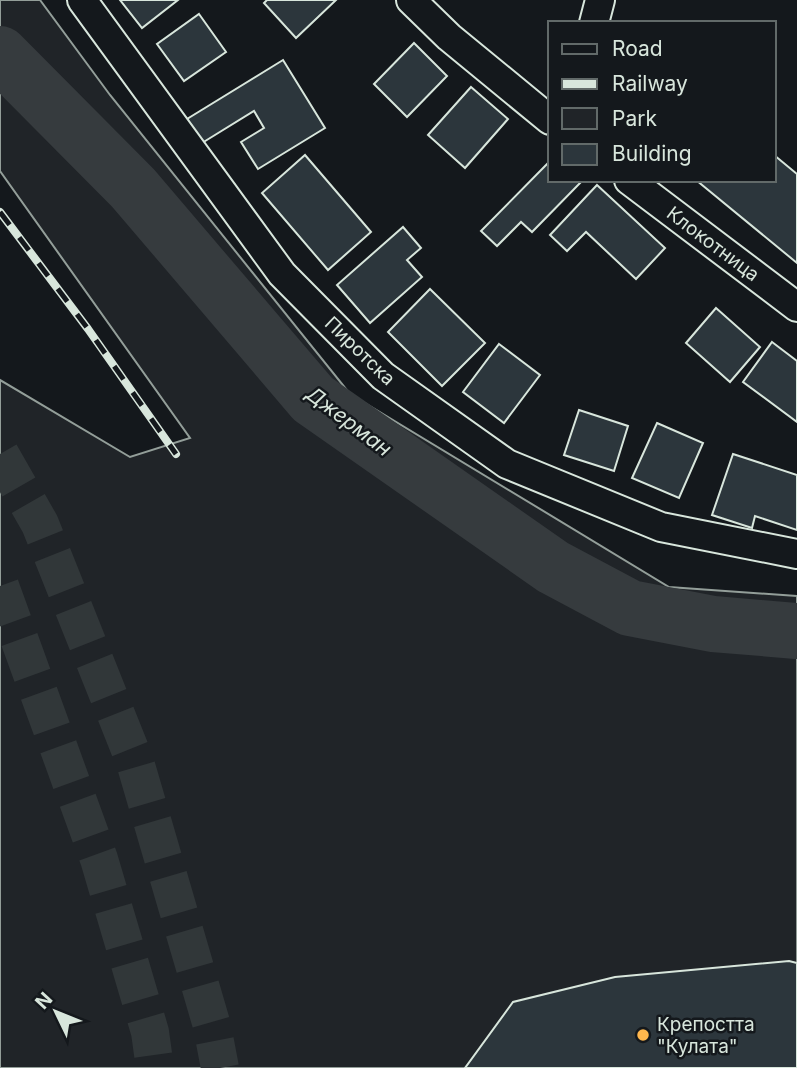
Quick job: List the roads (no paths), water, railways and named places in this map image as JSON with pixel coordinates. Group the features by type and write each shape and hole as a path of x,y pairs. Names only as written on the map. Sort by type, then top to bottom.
{"street":[{"name":"Пиротска","path":"82,0 282,274 383,376 507,464 661,527 797,554"},
{"path":"411,0 449,37 548,118"},
{"path":"595,21 600,0"},
{"name":"Клокотница","path":"632,182 797,307"}],"waterway":[{"name":"Джерман","path":"0,54 133,188 313,399 553,567 630,608 713,624 797,631"}],"tunnel":[{"path":"0,454 40,524 135,762 212,1026 220,1068"},
{"path":"0,586 99,859 150,1032 155,1068"}],"railway":[{"path":"0,212 88,329 176,454"}],"place":[{"name":"Крепостта \"Кулата\"","path":"643,1035"}]}
